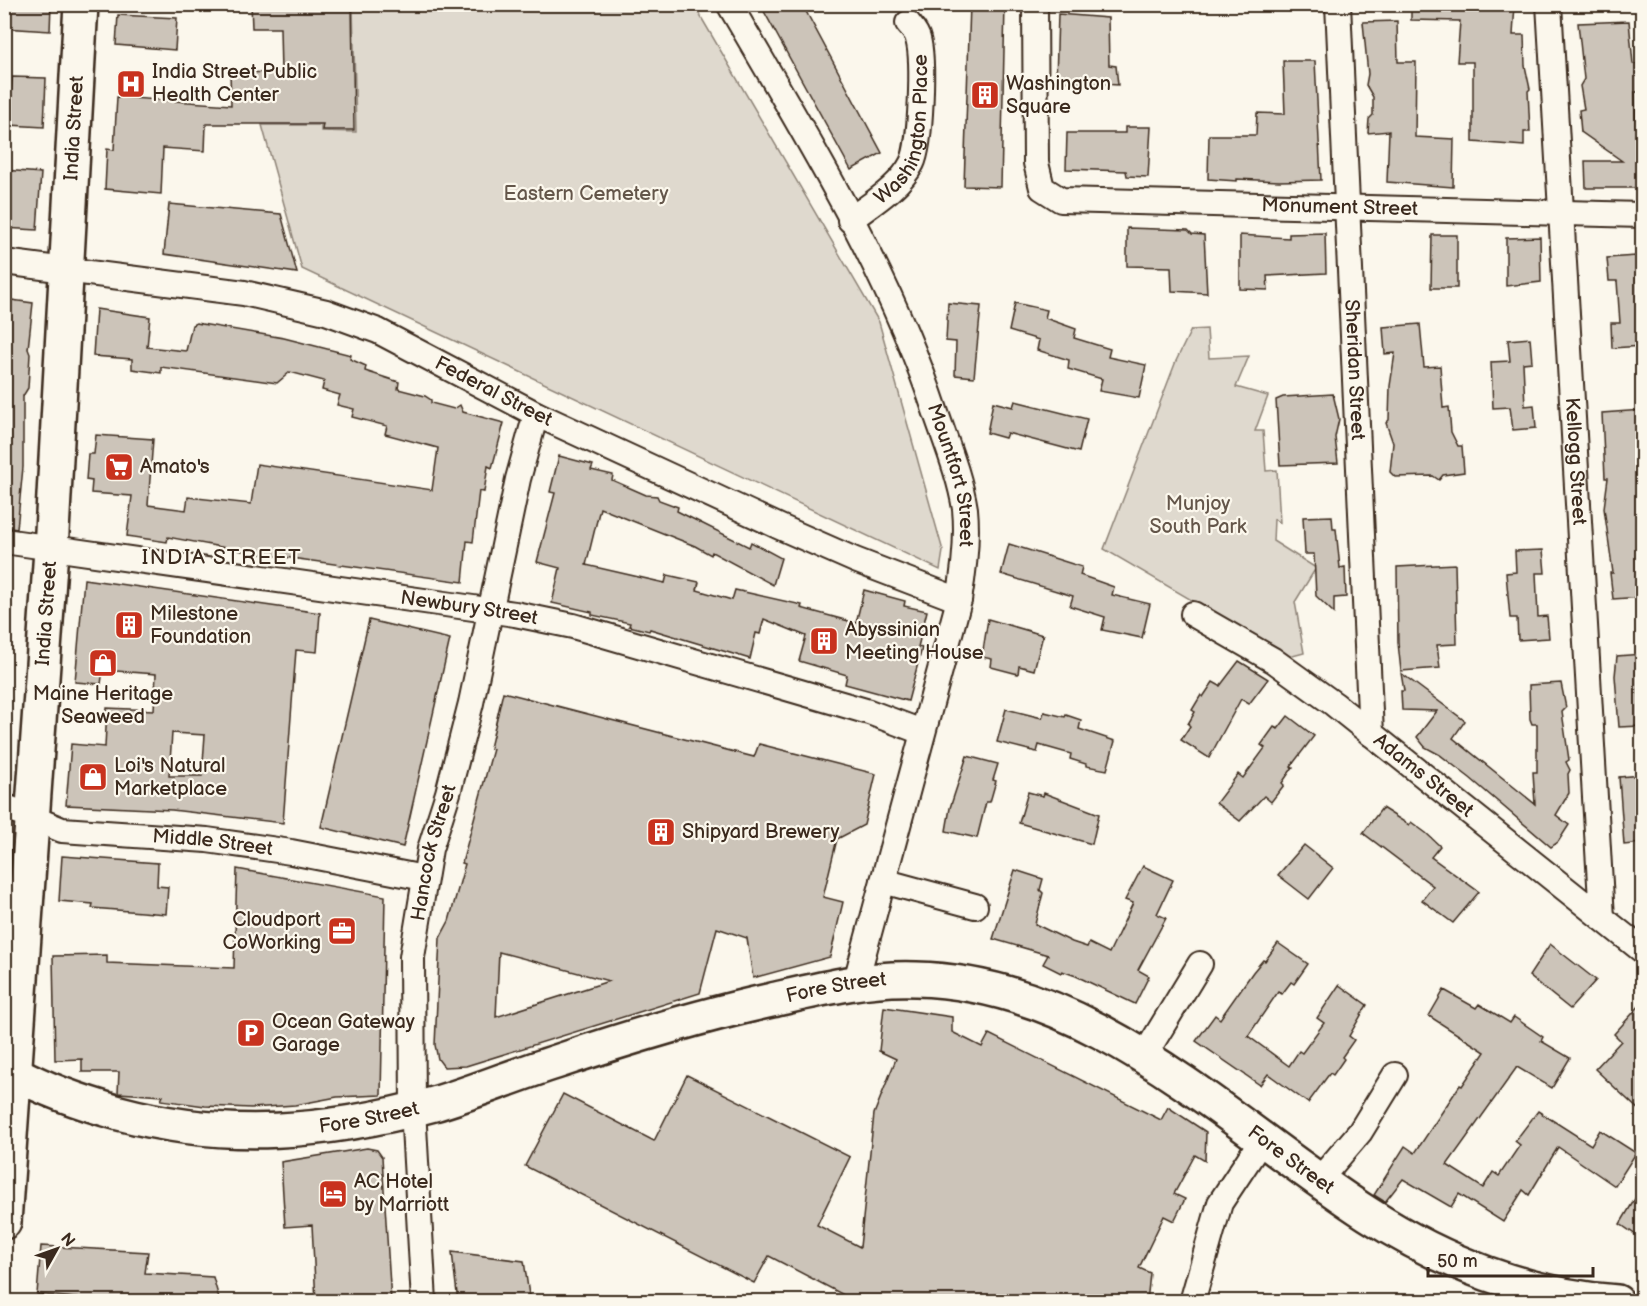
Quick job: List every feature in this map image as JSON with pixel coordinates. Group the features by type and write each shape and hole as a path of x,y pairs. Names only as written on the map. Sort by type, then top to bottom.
{"street":[{"name":"India Street","path":"4,1222 18,812 51,550 67,271 76,51 81,4"},
{"name":"Mountfort Street","path":"729,4 850,220 901,317 957,476 965,510 965,542 959,600 856,981"},
{"name":"Monument Street","path":"1035,4 1036,163 1042,188 1060,201 1642,215"},
{"name":"Sheridan Street","path":"1338,4 1371,734"},
{"name":"Kellogg Street","path":"1549,4 1602,918"},
{"name":"Washington Place","path":"850,220 896,184 912,164 918,141 920,58 918,37 908,23"},
{"name":"Federal Street","path":"4,262 244,293 326,312 378,332 536,414 812,541 959,600"},
{"name":"Hancock Street","path":"424,1302 413,1109 412,957 430,849 448,793 471,704 518,479 536,414"},
{"name":"Newbury Street","path":"4,541 51,550 312,584 573,626 869,712 922,732"},
{"name":"Adams Street","path":"1193,614 1273,660 1371,734 1642,950"},
{"name":"Middle Street","path":"18,812 62,830 207,840 291,852 424,878"},
{"path":"883,881 975,906"},
{"path":"1144,1056 1200,964"},
{"name":"Fore Street","path":"10,1069 41,1087 89,1105 174,1127 244,1133 302,1129 413,1109 614,1043 732,1009 856,981 912,978 978,986 1054,1011 1144,1056 1214,1101 1319,1180 1397,1231 1469,1267 1551,1293 1617,1302"},
{"path":"1319,1180 1360,1132 1395,1075"},
{"path":"1192,1302 1220,1203 1263,1138"}],"green space":[{"name":"Eastern Cemetery","path":"353,5 694,5 879,322 943,551 940,570 302,269 262,125 321,125 321,131 356,132"},
{"name":"Munjoy South Park","path":"1207,329 1209,358 1249,356 1236,387 1268,396 1255,431 1263,431 1266,471 1277,470 1280,523 1274,519 1273,541 1316,568 1295,602 1304,653 1289,657 1104,549 1176,361 1191,330"}],"building":[{"path":"4,4 51,4 50,31 4,28"},
{"path":"251,4 352,4 354,130 322,130 323,124 206,124 205,151 163,148 161,194 105,189 107,149 114,150 117,97 231,105 230,72 281,73 280,28 252,28"},
{"path":"760,4 802,4 882,153 851,170"},
{"name":"Washington Square","path":"970,4 1005,4 1001,187 964,186"},
{"path":"1411,4 1515,4 1513,35 1524,35 1525,66 1530,89 1528,91 1530,132 1524,132 1524,146 1473,142 1473,62 1457,62 1460,21 1411,20"},
{"path":"1058,14 1108,18 1109,65 1116,66 1118,85 1056,81"},
{"path":"118,15 177,18 175,50 116,45"},
{"path":"1397,21 1398,62 1416,62 1415,137 1454,139 1453,187 1387,182 1389,131 1368,133 1369,119 1373,115 1373,97 1366,85 1368,74 1363,22"},
{"path":"1629,21 1633,64 1641,64 1642,92 1635,92 1637,188 1586,188 1585,161 1622,161 1581,132 1579,110 1584,109 1580,86 1584,79 1578,23"},
{"path":"1283,61 1315,61 1321,180 1208,179 1209,135 1256,135 1257,113 1285,114"},
{"path":"12,77 46,78 44,127 9,125"},
{"path":"1125,127 1151,127 1148,177 1127,176 1126,171 1066,169 1067,133 1125,133"},
{"path":"4,170 41,173 37,230 4,228"},
{"path":"169,204 281,214 297,273 164,254"},
{"path":"1127,228 1188,230 1192,234 1204,235 1207,293 1172,291 1171,267 1127,266"},
{"path":"1325,233 1326,273 1267,276 1268,290 1240,289 1240,235 1289,238 1289,234"},
{"path":"1432,235 1457,235 1457,288 1431,288"},
{"path":"1540,237 1541,282 1506,286 1506,238"},
{"path":"1636,256 1637,279 1642,279 1642,324 1639,324 1642,346 1612,348 1611,323 1620,323 1617,281 1609,281 1607,258"},
{"path":"4,299 33,303 28,349 30,354 28,388 23,396 23,467 17,529 4,527"},
{"path":"948,303 981,306 974,377 955,375 956,342 946,341"},
{"path":"1015,303 1047,310 1045,318 1076,329 1074,338 1110,349 1108,357 1146,365 1139,398 1099,391 1102,379 1068,369 1069,360 1037,350 1039,340 1009,331"},
{"path":"96,309 150,317 147,347 186,351 192,325 196,323 284,338 351,355 350,359 366,366 365,371 399,382 398,389 425,396 431,400 431,403 454,409 460,405 463,412 504,423 492,468 488,466 484,492 479,491 473,542 467,541 463,582 248,552 168,537 167,542 127,536 132,496 91,493 92,481 86,480 88,454 94,454 96,435 153,439 148,505 186,510 188,497 251,504 257,464 432,490 438,448 385,434 387,426 352,417 354,409 337,405 340,395 322,390 324,381 290,372 277,383 161,367 161,373 132,369 132,359 93,356"},
{"path":"1420,324 1424,367 1440,366 1443,408 1449,407 1451,432 1458,446 1462,446 1464,472 1443,475 1439,480 1433,476 1395,477 1390,472 1393,443 1386,423 1389,420 1390,386 1395,353 1385,354 1383,327"},
{"path":"1530,338 1532,362 1523,363 1525,406 1534,405 1536,428 1513,430 1510,407 1493,408 1491,362 1510,361 1508,340"},
{"path":"1333,394 1339,419 1335,437 1338,463 1280,465 1276,400 1283,397"},
{"path":"1015,401 1087,419 1079,452 1007,433 1005,438 987,433 993,402 1013,407"},
{"path":"1642,410 1642,597 1613,599 1610,573 1613,573 1604,508 1608,478 1605,478 1602,413"},
{"path":"559,456 593,465 591,470 613,475 612,480 646,495 657,496 659,500 678,507 677,511 749,547 751,542 781,558 773,585 712,552 711,555 695,546 600,508 586,565 665,583 667,575 699,582 697,590 732,600 735,590 802,605 801,608 856,623 864,590 905,601 904,606 927,611 918,647 922,648 908,701 845,684 847,675 799,661 806,636 764,619 760,634 756,633 750,659 650,629 649,631 629,626 630,623 592,615 592,612 552,603 560,568 537,562 555,493 550,492"},
{"path":"1332,516 1333,529 1336,529 1340,568 1345,567 1346,597 1334,598 1334,613 1316,596 1314,554 1305,554 1303,517"},
{"path":"1009,544 1082,567 1080,575 1114,587 1112,595 1150,604 1142,638 1102,630 1105,617 1070,606 1073,596 1001,574"},
{"path":"1543,550 1545,573 1536,573 1538,617 1547,616 1549,638 1518,640 1517,618 1510,618 1506,573 1516,572 1515,551"},
{"path":"1455,564 1457,644 1437,645 1440,668 1401,671 1398,643 1397,567"},
{"path":"84,579 320,613 317,652 296,650 283,823 172,810 66,805 71,744 105,747 107,708 154,710 156,674 103,670 101,684 75,682","holes":["172,733 205,735 202,776 169,776"]},
{"path":"988,619 1043,635 1034,670 1019,666 1018,674 991,667 992,659 982,657"},
{"path":"369,620 450,639 403,847 321,827"},
{"path":"1642,654 1642,681 1639,682 1641,726 1619,727 1615,676 1617,656"},
{"path":"1239,661 1268,679 1249,704 1241,699 1209,758 1181,740 1190,726 1188,724 1195,712 1192,710 1201,695 1203,697 1213,682 1220,686"},
{"path":"1401,673 1465,721 1453,738 1535,804 1533,772 1537,772 1537,724 1532,724 1530,719 1529,685 1561,683 1566,708 1562,712 1569,760 1566,762 1570,770 1568,774 1569,793 1556,815 1569,825 1558,842 1551,847 1470,778 1440,755 1425,747 1417,737 1437,711 1402,710 1401,691 1404,691"},
{"name":"Shipyard Brewery","path":"503,692 754,757 759,744 876,774 864,825 837,839 823,897 843,902 830,957 753,978 747,938 717,928 700,993 466,1066 444,1067 438,1059 435,1045 440,938 449,921 465,864 462,863 493,749 490,748","holes":["499,952 609,981 496,1017"]},
{"path":"1006,709 1042,718 1044,712 1081,720 1079,729 1115,741 1107,770 1086,766 1086,764 1070,759 1071,754 1039,745 1037,752 997,742"},
{"path":"1288,716 1314,736 1291,766 1293,767 1282,783 1284,785 1271,802 1264,796 1240,821 1216,803 1238,774 1243,778 1265,748 1261,745 1274,727 1278,729"},
{"path":"967,756 998,764 993,780 996,781 990,802 986,802 977,838 946,831 950,808"},
{"path":"1642,775 1642,843 1624,845 1619,777"},
{"path":"1028,792 1043,796 1044,793 1099,814 1092,844 1019,823"},
{"path":"1382,808 1409,825 1411,822 1426,833 1440,846 1431,857 1479,892 1453,923 1422,900 1433,886 1363,833"},
{"path":"1304,845 1333,868 1309,899 1278,875"},
{"path":"62,856 158,863 157,886 168,887 166,914 92,908 93,904 59,901"},
{"path":"1143,866 1173,880 1157,914 1166,918 1138,970 1149,976 1135,1004 1076,976 1062,971 1061,973 1043,964 1048,955 993,939 1015,870 1043,879 1040,890 1043,893 1035,924 1072,942 1087,947 1089,943 1109,953 1133,903 1125,900"},
{"name":"Ocean Gateway Garage","path":"237,869 385,896 381,1095 337,1097 295,1105 251,1108 205,1106 161,1100 163,1096 118,1093 119,1072 82,1072 82,1059 55,1060 53,956 107,955 107,963 234,968"},
{"path":"1278,943 1308,964 1294,984 1291,982 1282,994 1278,992 1248,1036 1289,1066 1299,1051 1302,1053 1324,1023 1317,1018 1339,985 1367,1005 1349,1036 1354,1040 1342,1057 1344,1059 1333,1075 1330,1073 1308,1103 1268,1074 1260,1085 1196,1041 1215,1015 1220,1019 1253,972 1263,960 1265,961"},
{"path":"1550,944 1596,980 1570,1009 1529,976"},
{"path":"1444,990 1476,1008 1479,1004 1510,1023 1514,1017 1543,1037 1541,1041 1570,1058 1552,1088 1517,1067 1447,1165 1483,1188 1493,1172 1499,1176 1520,1145 1515,1141 1538,1111 1591,1145 1600,1130 1636,1153 1615,1186 1558,1147 1529,1195 1523,1190 1503,1222 1459,1194 1451,1207 1403,1179 1385,1202 1374,1195 1405,1146 1415,1153 1485,1052 1429,1016"},
{"path":"1642,1003 1642,1113 1595,1069 1621,1041 1614,1034"},
{"path":"884,1007 952,1017 952,1032 982,1047 989,1034 1161,1120 1168,1107 1206,1132 1205,1161 1195,1155 1174,1194 1185,1199 1174,1221 1164,1216 1139,1268 1150,1273 1147,1302 857,1302 769,1256 754,1283 525,1166 563,1094 654,1141 687,1075 850,1157 817,1225 860,1247 874,1114 896,1059 879,1051"},
{"name":"AC Hotel by Marriott","path":"367,1148 377,1150 382,1157 391,1302 316,1302 312,1225 285,1227 281,1162"},
{"path":"1642,1187 1642,1239 1620,1224"},
{"path":"41,1246 148,1252 145,1273 213,1277 220,1302 114,1302 37,1294"},
{"path":"452,1252 524,1261 530,1302 458,1302"}],"place":[{"name":"India Street Public Health Center","path":"131,84"},
{"name":"Washington Square","path":"985,95"},
{"name":"Amato's","path":"119,467"},
{"name":"Milestone Foundation","path":"129,625"},
{"name":"Abyssinian Meeting House","path":"824,641"},
{"name":"Maine Heritage Seaweed","path":"103,663"},
{"name":"Loi's Natural Marketplace","path":"93,777"},
{"name":"Shipyard Brewery","path":"661,832"},
{"name":"Cloudport CoWorking","path":"342,931"},
{"name":"Ocean Gateway Garage","path":"251,1033"},
{"name":"AC Hotel by Marriott","path":"333,1194"}],"district":[{"name":"INDIA STREET","path":"222,557"}]}
